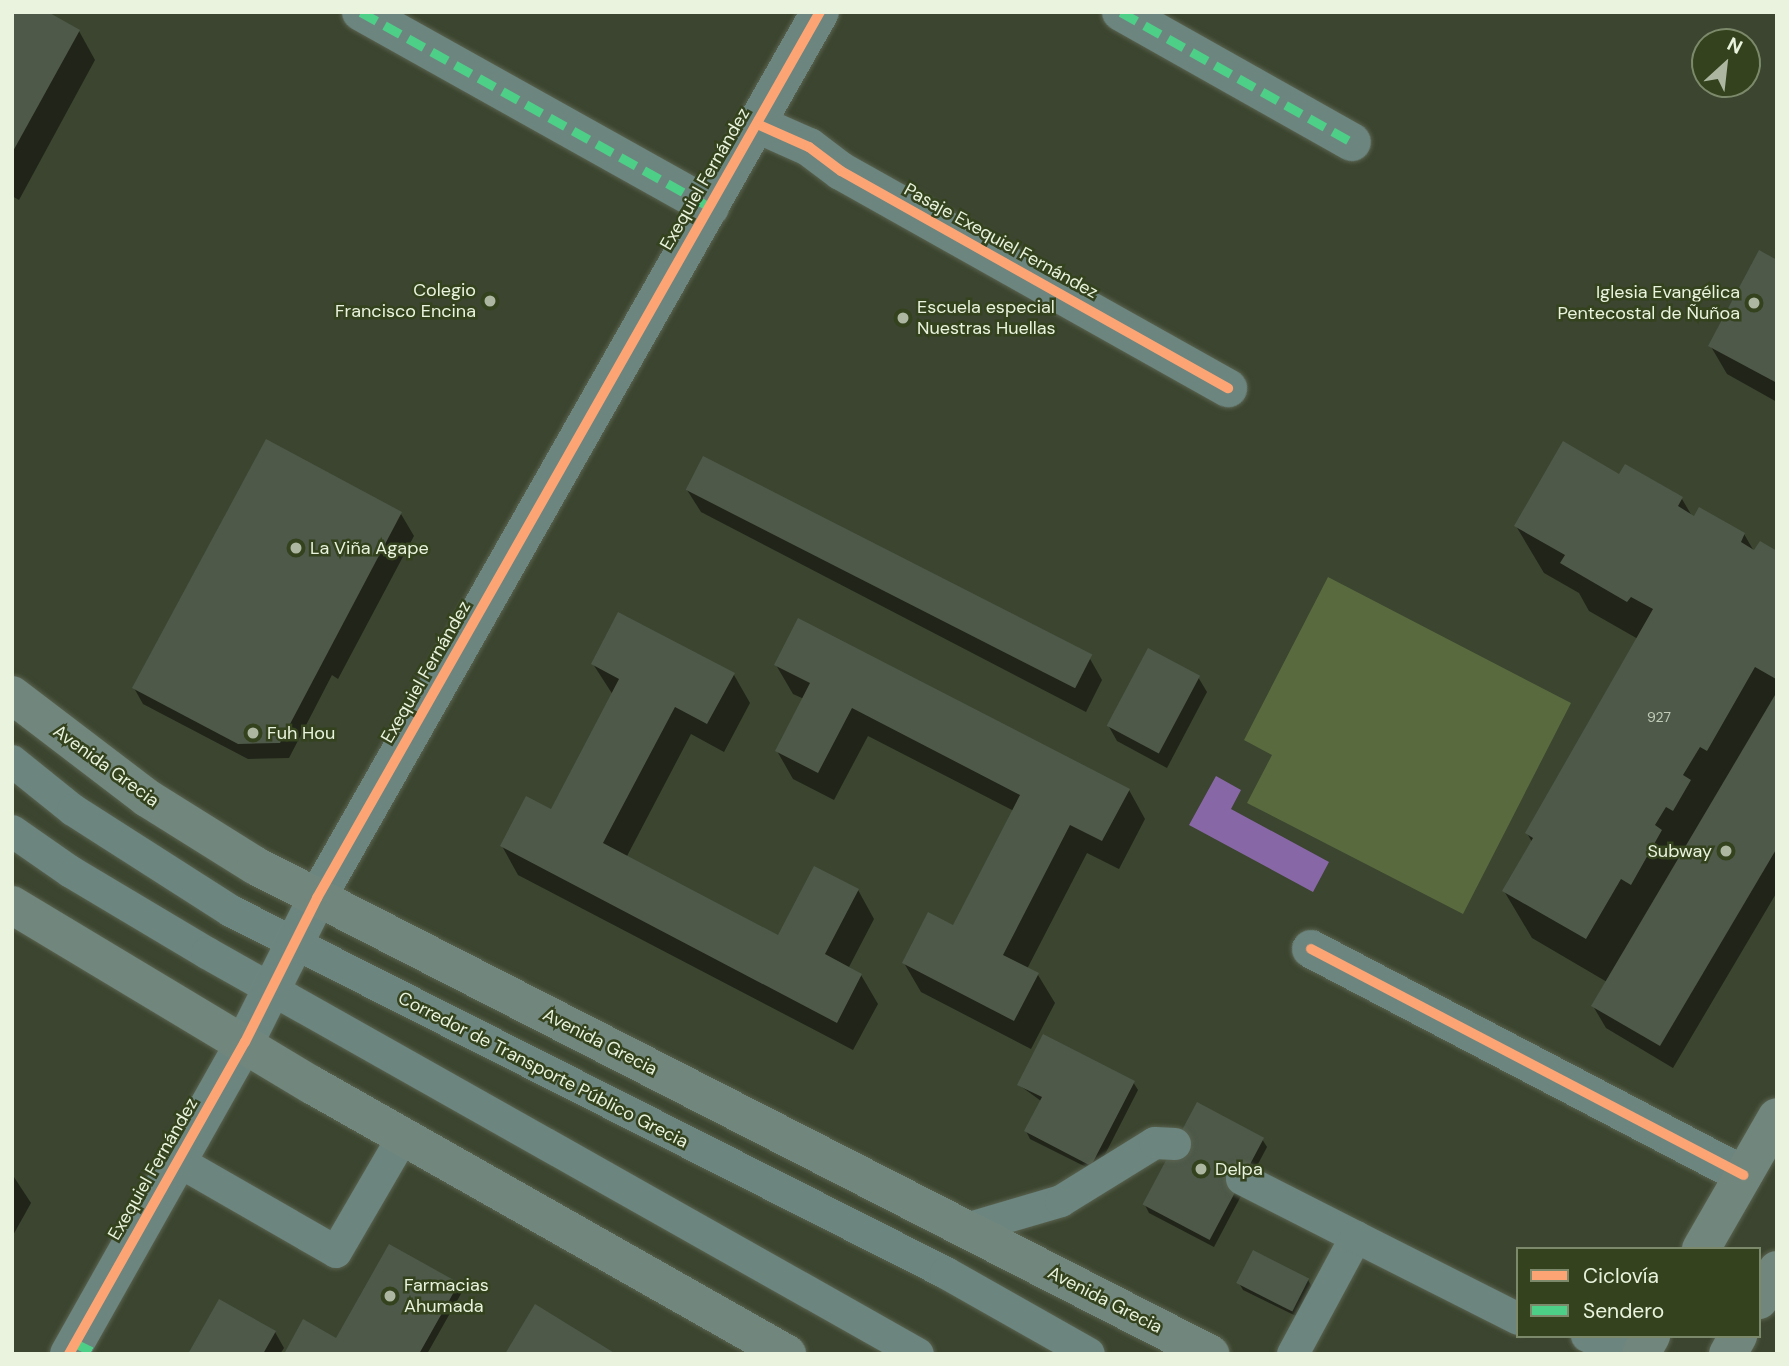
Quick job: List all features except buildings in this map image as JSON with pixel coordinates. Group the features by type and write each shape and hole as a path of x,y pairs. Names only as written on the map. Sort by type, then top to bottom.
{"main road":[{"name":"Avenida Grecia","path":"12,695 147,798 317,898 1210,1354"},
{"path":"12,905 403,1137 787,1354"},
{"path":"1702,1247 1777,1117"},
{"path":"1761,1297 1777,1270"},
{"path":"1641,1354 1650,1338"},
{"path":"1728,1354 1737,1338"}],"street":[{"path":"361,12 710,207"},
{"name":"Exequiel Fernández","path":"80,1350 178,1161 245,1042 317,898 820,12"},
{"path":"1121,12 1352,142"},
{"name":"Pasaje Exequiel Fernández","path":"757,124 809,148 841,171 1228,388"},
{"path":"1311,949 1743,1175"}],"lane":[{"name":"Corredor de Transporte Público Grecia","path":"12,761 73,810 231,911 946,1273 1089,1354"},
{"path":"12,831 71,872 918,1354"},
{"path":"178,1161 336,1252 403,1137"},
{"path":"966,1228 1061,1201 1155,1143 1175,1144"},
{"path":"1242,1179 1516,1318"},
{"path":"1293,1354 1356,1237"},
{"path":"1591,1338 1626,1354"}],"green space":[{"path":"1328,577 1571,703 1463,914 1247,803 1272,755 1244,740"}],"shaded area":[{"path":"1216,776 1241,790 1231,809 1329,862 1313,892 1189,825"}],"marked path":[{"path":"361,12 710,207"},
{"path":"1121,12 1352,142"},
{"path":"75,1343 98,1354"}],"cycle path":[{"path":"69,1354 245,1042 317,898 820,12"},
{"path":"757,124 809,147 841,171 1228,388"},
{"path":"1311,949 1743,1175"}],"place":[{"name":"Colegio Francisco Encina","path":"490,301"},
{"name":"Iglesia Evangélica Pentecostal de Ñuñoa","path":"1754,303"},
{"name":"Escuela especial Nuestras Huellas","path":"903,318"},
{"name":"La Viña Agape","path":"296,548"},
{"name":"Fuh Hou","path":"253,733"},
{"name":"Subway","path":"1726,851"},
{"name":"Delpa","path":"1201,1169"},
{"name":"Farmacias Ahumada","path":"390,1296"}]}
